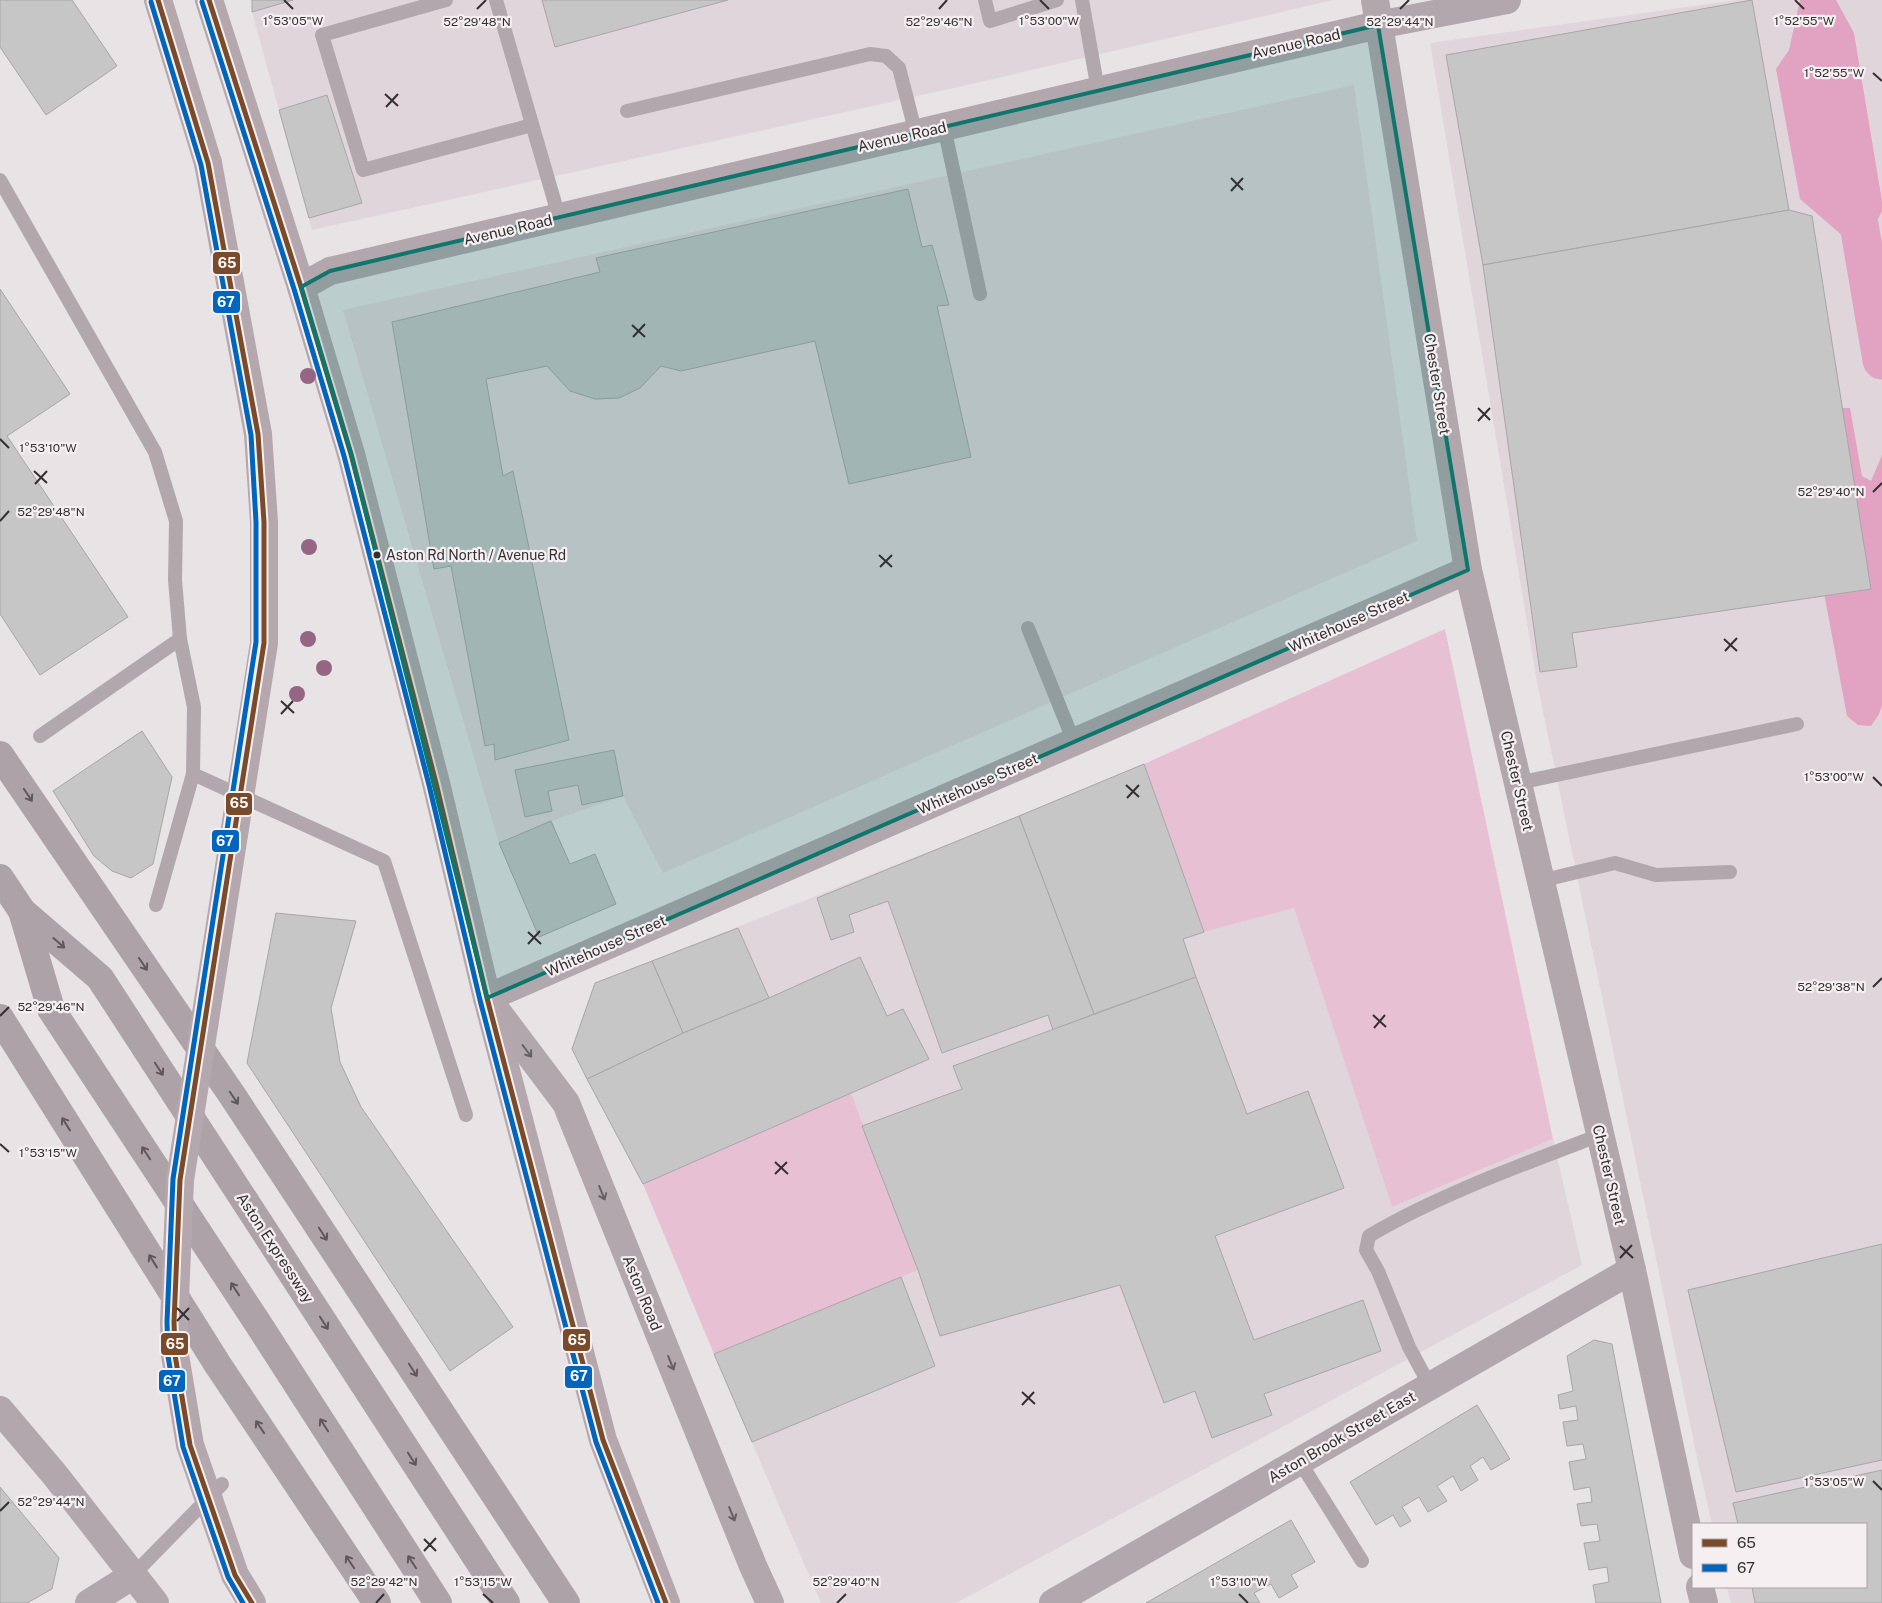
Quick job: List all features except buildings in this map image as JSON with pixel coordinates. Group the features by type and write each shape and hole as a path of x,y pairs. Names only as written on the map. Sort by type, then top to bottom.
{"highway":[{"path":"0,755 232,1095 566,1603"},
{"name":"Aston Expressway","path":"0,878 22,911 100,978 506,1603"},
{"name":"Aston Expressway","path":"22,911 51,1008 273,1346 438,1603"},
{"path":"0,1018 218,1365 377,1603"}],"main road":[{"path":"158,0 208,163 258,434 264,522 264,642 180,1180 175,1338 175,1355 190,1445 235,1575 252,1603"},
{"path":"209,0 301,287 351,454 436,783 487,998 603,1440 666,1603"}],"street":[{"name":"Avenue Road","path":"301,287 330,271 1098,90 1376,12 1507,0"},
{"name":"Chester Street","path":"1376,12 1468,570 1632,1270 1692,1550"},
{"name":"Whitehouse Street","path":"487,998 1468,570"},
{"name":"Aston Road","path":"487,998 566,1103 753,1566 770,1603"},
{"name":"Aston Brook Street East","path":"1052,1603 1632,1270"},
{"path":"0,1410 155,1603"},
{"path":"89,1603 132,1576"},
{"path":"1700,1588 1704,1603"}],"lane":[{"path":"446,0 322,35 363,170 532,125"},
{"path":"496,0 559,217"},
{"path":"985,0 990,21 1057,0"},
{"path":"1082,0 1098,90"},
{"path":"627,111 870,54 886,56 899,68 916,134"},
{"path":"944,127 980,294"},
{"path":"0,180 155,452 176,521 175,580 180,639 194,707 193,774 156,905"},
{"path":"1028,628 1074,742"},
{"path":"40,736 180,639"},
{"path":"1518,783 1797,724"},
{"path":"193,774 384,861 466,1115"},
{"path":"1540,881 1615,863 1656,875 1730,872"},
{"path":"1430,1386 1409,1348 1378,1271 1366,1250 1369,1236 1399,1219 1600,1135"},
{"path":"1300,1462 1362,1561"},
{"path":"132,1576 222,1484"}],"highlighted area":[{"path":"1378,25 1468,570 487,998 351,454 301,287 330,271"}],"shaded area":[{"path":"252,0 1333,0 967,85 312,230 252,12"},
{"path":"1737,0 1882,0 1882,1603 1731,1603 1727,1588 1867,1588 1867,1523 1712,1523 1537,682 1430,43"},
{"path":"1800,0 1836,0 1854,33 1882,201 1882,211 1863,248 1844,237 1800,199 1776,69 1789,50"},
{"path":"1354,85 1417,541 663,873 623,796 551,821 499,843 343,310"},
{"path":"1838,408 1850,408 1862,476 1871,481 1882,455 1882,705 1879,714 1871,726 1858,725 1847,716 1824,593"},
{"path":"1445,629 1553,1139 1392,1207 1294,908 1204,932 1144,764"},
{"path":"1144,764 1204,932 1294,908 1392,1207 1553,1139 1582,1265 956,1603 821,1603 714,1354 918,1270 851,1093 643,1184 572,1049 595,983 1019,816"},
{"path":"851,1093 918,1270 714,1354 643,1184"}],"waterway":[{"path":"1854,195 1882,360"}],"transit line":[{"name":"65","path":"158,0 208,163 258,434 264,522 264,643 180,1180 174,1322 175,1355 190,1445 235,1575 252,1603"},
{"name":"65","path":"209,0 301,287 351,454 436,783 487,998 603,1440 666,1603"},
{"name":"67","path":"151,2 201,165 251,435 256,522 256,642 173,1179 167,1322 168,1356 183,1447 228,1577 243,1603"},
{"name":"67","path":"202,2 294,289 344,456 429,785 480,1000 596,1442 658,1603"}],"place":[{"name":"Aston Rd North / Avenue Rd","path":"377,555"}]}
